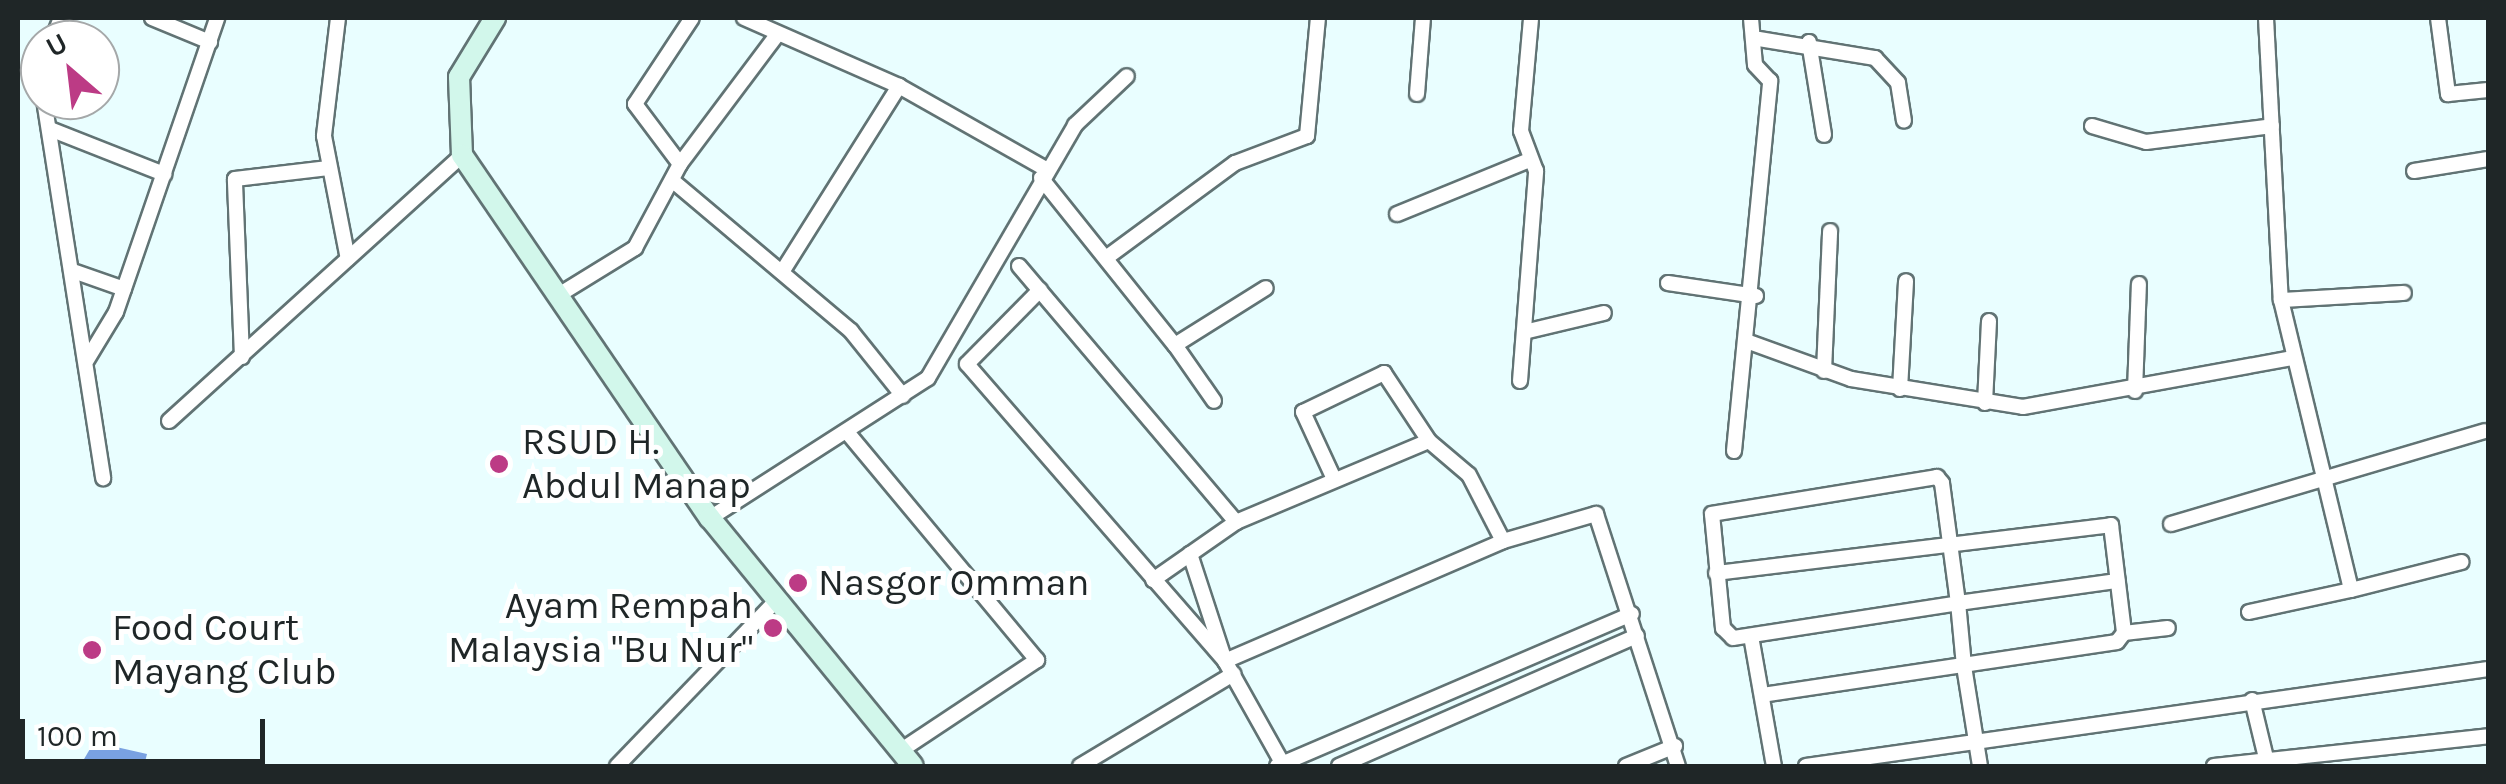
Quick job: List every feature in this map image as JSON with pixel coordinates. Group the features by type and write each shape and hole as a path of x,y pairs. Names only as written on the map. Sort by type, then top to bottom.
{"main road":[{"path":"495,18 458,76 462,155 710,518 906,759"}],"street":[{"path":"152,18 210,42"},
{"path":"86,360 124,288 218,18"},
{"path":"338,18 328,168 348,259"},
{"path":"680,164 635,104 692,18"},
{"path":"744,18 776,36 899,86 1043,174 1214,401"},
{"path":"1106,258 1236,163 1307,136 1318,18"},
{"path":"1417,94 1423,18"},
{"path":"1520,382 1536,171 1527,161 1531,18"},
{"path":"1734,451 1756,296 1770,81 1755,65 1759,39 1751,18"},
{"path":"2266,18 2281,300 2350,590"},
{"path":"2438,18 2448,94 2488,90"},
{"path":"557,296 636,248 680,164 776,36"},
{"path":"1759,39 1809,42 1888,69 1904,121"},
{"path":"1809,42 1824,135"},
{"path":"710,518 903,396 939,364 1043,174 1075,125 1127,76"},
{"path":"782,272 899,86"},
{"path":"48,120 103,478"},
{"path":"2092,126 2146,142 2272,126"},
{"path":"50,129 164,174"},
{"path":"168,421 462,155"},
{"path":"1397,214 1527,161"},
{"path":"2414,171 2488,161"},
{"path":"242,357 235,180 328,168"},
{"path":"674,181 851,332 903,396"},
{"path":"1824,370 1830,231"},
{"path":"1019,266 1236,522"},
{"path":"74,270 124,288"},
{"path":"1900,389 1906,281"},
{"path":"1668,283 1756,296"},
{"path":"2135,391 2139,284"},
{"path":"1174,346 1266,288"},
{"path":"1040,290 967,364 1229,668"},
{"path":"2281,300 2404,293"},
{"path":"1524,332 1604,313"},
{"path":"1985,403 1989,321"},
{"path":"1749,342 1824,370 1900,389 1985,403 2135,391 2292,358"},
{"path":"1334,479 1303,412 1369,374 1384,373 1429,442 1458,460 1504,541"},
{"path":"2170,524 2484,431"},
{"path":"847,432 1037,660 906,759"},
{"path":"1153,580 1236,522 1429,442"},
{"path":"1980,766 1964,666 1958,603 1942,482 1932,476 1716,510 1709,521 1726,635 1751,636 1958,603 2118,581"},
{"path":"1080,766 1229,668 1504,541 1596,514 1632,614 1678,766"},
{"path":"1716,573 2107,519 2124,633 2117,642 1763,695"},
{"path":"1190,554 1229,668 1281,766 1632,614"},
{"path":"2248,612 2462,562"},
{"path":"616,766 777,600"},
{"path":"2124,633 2168,628"},
{"path":"1339,766 1638,636"},
{"path":"1751,636 1774,766"},
{"path":"1806,766 2488,669"},
{"path":"1496,673 1504,694"},
{"path":"2252,700 2268,763"},
{"path":"1398,714 1407,737"},
{"path":"2214,766 2488,736"},
{"path":"1626,766 1674,746"}],"water":[{"path":"94,742 147,754 144,766 80,766"}],"place":[{"name":"RSUD H. Abdul Manap","path":"499,464"},
{"name":"Nasgor Omman","path":"798,583"},
{"name":"Ayam Rempah Malaysia \"Bu Nur\"","path":"773,628"},
{"name":"Food Court Mayang Club","path":"92,650"}]}
